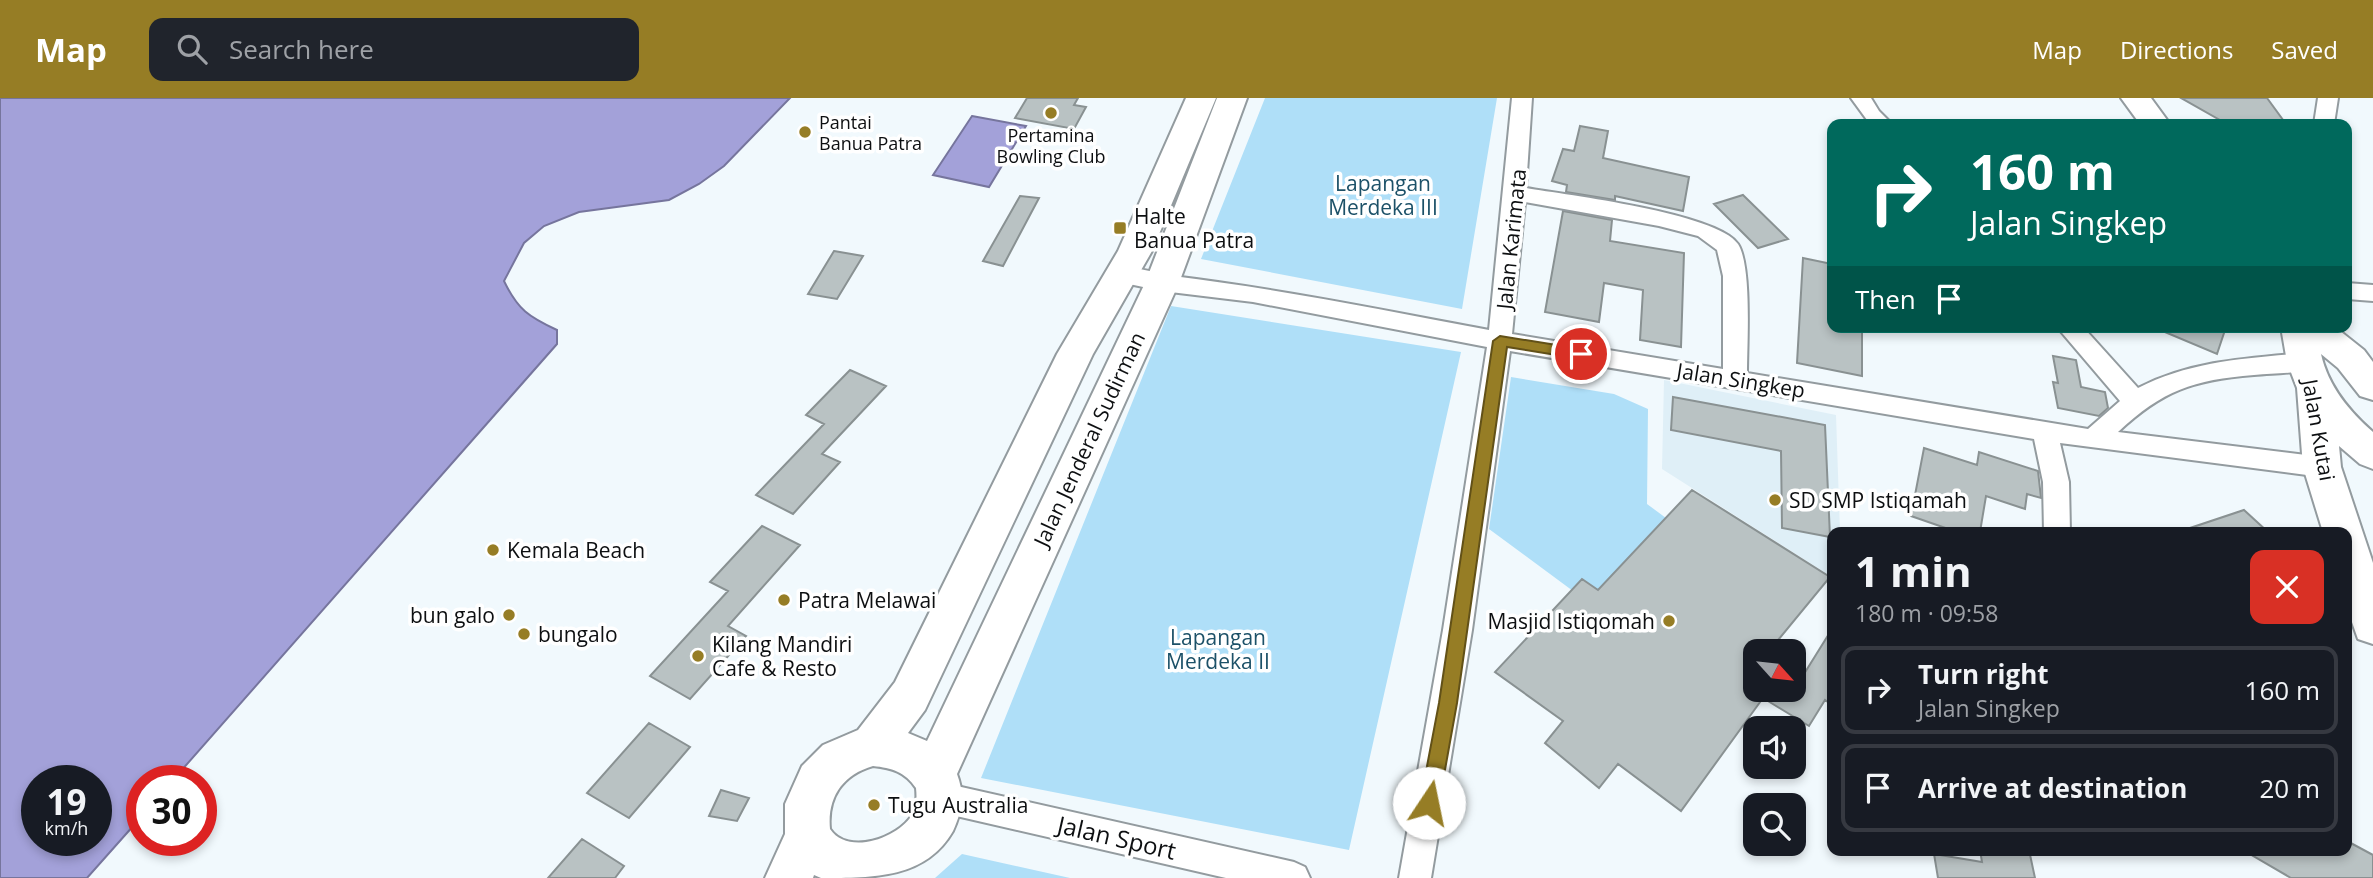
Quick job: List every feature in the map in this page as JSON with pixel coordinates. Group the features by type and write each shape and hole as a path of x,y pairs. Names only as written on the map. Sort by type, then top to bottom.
{"main road":[{"name":"Jalan Jenderal Sudirman","path":"873,746 910,696 1075,354 1123,275 1200,98"},
{"name":"Jalan Jenderal Sudirman","path":"808,835 817,851 832,863 869,874 913,852 932,826 937,786 1162,283 1232,98"},
{"path":"2136,98 2151,119"},
{"path":"2307,351 2351,359 2373,387"},
{"path":"2307,351 2339,424 2373,454"},
{"name":"Jalan Kutai","path":"2307,351 2322,467 2341,527"},
{"path":"2322,467 2373,476"},
{"path":"2352,560 2373,626"},
{"path":"789,878 808,835 807,806 819,778 834,762 873,746 892,746 909,751 924,761 937,786"}],"street":[{"name":"Jalan Karimata","path":"1415,878 1448,703 1500,341 1517,193 1522,98"},
{"path":"1861,98 1876,119"},
{"path":"2325,119 2327,98"},
{"path":"1517,193 1659,219 1706,231 1728,247 1734,276 1735,379"},
{"name":"Jalan Singkep","path":"1123,275 1162,283 1253,294 1500,341 2094,439 2322,467"},
{"path":"2352,291 2373,293"},
{"path":"2073,333 2136,402"},
{"path":"2094,439 2136,402 2178,380 2307,351"},
{"path":"2045,431 2056,482 2057,527"},
{"name":"Jalan Sport","path":"937,786 1294,878"}],"shaded area":[{"path":"0,98 790,98 724,166 699,184 669,200 579,212 544,226 524,243 504,281 525,312 557,330 557,344 186,765 126,765 126,834 112,850 112,765 21,765 21,856 107,856 87,878 0,878"},
{"path":"972,116 1026,126 989,187 933,175"},
{"name":"SD SMP Istiqamah","path":"1664,380 1836,415 1840,527 1827,527 1827,574 1662,469"}],"green space":[{"name":"Lapangan Merdeka III","path":"1265,98 1497,98 1462,309 1201,259"},
{"name":"Lapangan Merdeka II","path":"1171,306 1461,352 1349,850 981,778"},
{"path":"1511,377 1614,394 1648,409 1647,504 1666,518 1598,590 1582,579 1573,591 1489,529"},
{"path":"962,854 1070,878 935,878"}],"building":[{"name":"Pertamina Bowling Club","path":"1027,98 1078,98 1074,105 1086,107 1074,129 1015,118"},
{"path":"2181,98 2267,98 2282,119 2218,119"},
{"path":"1580,126 1608,131 1603,158 1689,177 1683,211 1615,196 1615,200 1566,192 1567,185 1552,181 1563,149 1574,151"},
{"path":"1743,195 1788,239 1758,248 1714,204"},
{"path":"1020,196 1039,198 1003,266 983,261"},
{"path":"1563,211 1612,220 1610,241 1684,253 1681,347 1640,340 1643,290 1604,283 1599,322 1545,312"},
{"path":"834,251 863,256 837,299 808,294"},
{"path":"1803,258 1827,263 1827,333 1862,333 1862,376 1797,363"},
{"path":"2167,333 2224,333 2217,354"},
{"path":"2053,356 2076,360 2081,387 2105,392 2108,408 2099,416 2058,408 2053,382 2058,383"},
{"path":"850,370 886,386 822,454 840,462 793,514 756,495 824,424 806,415"},
{"path":"1673,397 1825,425 1830,527 1827,527 1827,536 1782,528 1781,451 1671,430"},
{"path":"1924,448 1977,465 1979,452 2038,471 2041,498 2027,494 2025,509 1986,496 1981,527 1943,527 1911,516"},
{"name":"Masjid Istiqomah","path":"1692,490 1827,575 1827,581 1779,639 1743,639 1743,702 1760,702 1750,716 1743,716 1743,726 1681,811 1618,764 1599,788 1545,743 1563,721 1495,672 1582,579 1598,590"},
{"path":"2244,510 2263,527 2193,527"},
{"path":"762,526 800,545 728,626 746,636 690,699 650,676 728,591 710,582"},
{"name":"Masjid Istiqomah","path":"1827,637 1827,701 1825,700 1809,726 1806,724 1806,716 1793,716 1770,702 1806,702 1806,671"},
{"path":"649,723 690,747 629,818 587,793"},
{"path":"721,790 749,798 737,821 709,816"},
{"path":"582,839 624,866 615,878 548,878"},
{"path":"2352,844 2373,855 2373,878 2291,878 2253,856 2352,856"},
{"path":"1934,856 1982,862 1981,856 2030,856 2035,878 1938,878"}],"place":[{"name":"Pertamina Bowling Club","path":"1051,113"},
{"name":"Pantai Banua Patra","path":"805,132"},
{"name":"Halte Banua Patra","path":"1120,228"},
{"name":"SD SMP Istiqamah","path":"1775,500"},
{"name":"Kemala Beach","path":"493,550"},
{"name":"Patra Melawai","path":"784,600"},
{"name":"bun galo","path":"509,615"},
{"name":"Masjid Istiqomah","path":"1669,621"},
{"name":"bungalo","path":"524,634"},
{"name":"Kilang Mandiri Cafe & Resto","path":"698,656"},
{"name":"Tugu Australia","path":"874,805"}],"route":[{"path":"1429,803 1448,703 1500,341 1581,354"}]}
